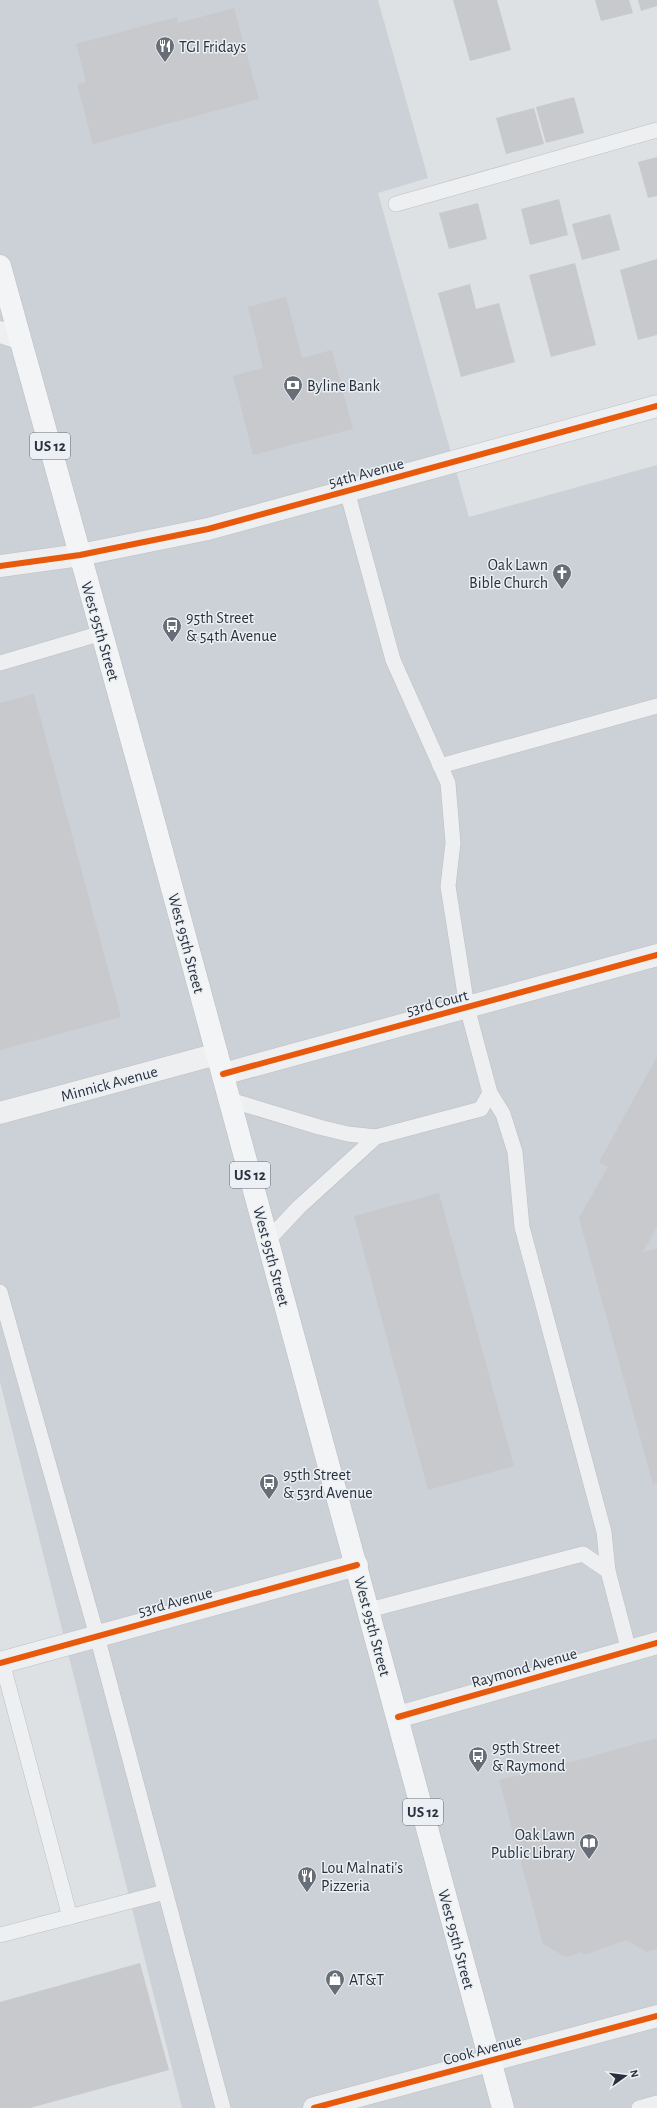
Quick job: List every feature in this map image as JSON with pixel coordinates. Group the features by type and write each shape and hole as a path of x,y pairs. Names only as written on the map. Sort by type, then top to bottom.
{"main road":[{"name":"West 95th Street","path":"0,266 10,335 80,554 102,633 357,1565 503,2108"}],"street":[{"name":"54th Avenue","path":"0,566 80,554 208,529 657,406"},
{"name":"53rd Court","path":"223,1074 657,955"},
{"name":"Minnick Avenue","path":"0,1113 217,1054"},
{"name":"53rd Avenue","path":"1,1662 357,1565"},
{"name":"Raymond Avenue","path":"398,1717 657,1643"},
{"name":"Cook Avenue","path":"314,2108 657,2016"}],"lane":[{"path":"396,204 657,130"},
{"path":"347,491 393,660 448,784 454,843 448,886 467,1007 490,1093 504,1114 515,1152 522,1227 604,1532 608,1571 629,1651"},
{"path":"0,663 102,633"},
{"path":"440,766 657,706"},
{"path":"230,1100 319,1127 348,1134 376,1137 481,1109 490,1093"},
{"path":"268,1240 304,1202 376,1137"},
{"path":"0,1292 97,1636 223,2108"},
{"path":"369,1610 583,1554 608,1571"},
{"path":"1,1662 70,1917"},
{"path":"0,1935 165,1892"},
{"path":"639,2108 657,2103"}],"shaded area":[{"path":"0,0 378,0 428,178 378,193 469,517 657,465 657,2108 182,2108 0,1382"}],"building":[{"path":"453,0 497,0 511,50 470,61"},
{"path":"595,0 629,0 633,13 601,21"},
{"path":"638,0 657,0 657,6 641,11"},
{"name":"TGI Fridays","path":"234,8 259,99 93,144 77,84 86,82 76,44 177,17 178,23"},
{"path":"574,97 584,133 546,143 536,107"},
{"path":"534,108 544,144 506,154 496,118"},
{"path":"657,157 657,196 648,198 638,162"},
{"path":"559,199 568,235 530,245 521,209"},
{"path":"478,203 487,239 449,249 439,213"},
{"path":"610,214 620,250 582,260 572,224"},
{"path":"657,259 657,335 638,340 620,270"},
{"path":"575,263 596,345 551,357 529,275"},
{"path":"470,284 476,309 499,303 515,362 461,377 438,293"},
{"name":"Byline Bank","path":"286,297 302,358 332,350 353,429 253,455 233,376 263,368 248,307"},
{"path":"34,694 121,1017 0,1050 0,703"},
{"path":"657,1057 657,1226 643,1252 657,1248 657,1483 653,1484 579,1218 608,1167 599,1162"},
{"path":"439,1193 514,1466 428,1490 354,1216"},
{"name":"Oak Lawn Public Library","path":"657,1738 657,1949 647,1952 626,1940 584,1955 582,1952 566,1957 543,1944 499,1780 531,1772 530,1768 552,1762 554,1767"},
{"path":"140,1963 169,2070 30,2108 0,2108 0,2002"}],"cycle path":[{"path":"0,566 80,555 208,529 657,406"},
{"path":"223,1074 657,955"},
{"path":"0,1663 357,1565"},
{"path":"398,1717 657,1643"},
{"path":"314,2108 657,2016"}],"place":[{"name":"TGI Fridays","path":"165,63"},
{"name":"Byline Bank","path":"293,402"},
{"name":"Oak Lawn Bible Church","path":"562,590"},
{"name":"95th Street & 54th Avenue","path":"172,643"},
{"name":"95th Street & 53rd Avenue","path":"269,1500"},
{"name":"95th Street & Raymond","path":"478,1773"},
{"name":"Oak Lawn Public Library","path":"589,1860"},
{"name":"Lou Malnati's Pizzeria","path":"307,1893"},
{"name":"AT&T","path":"335,1996"}]}
